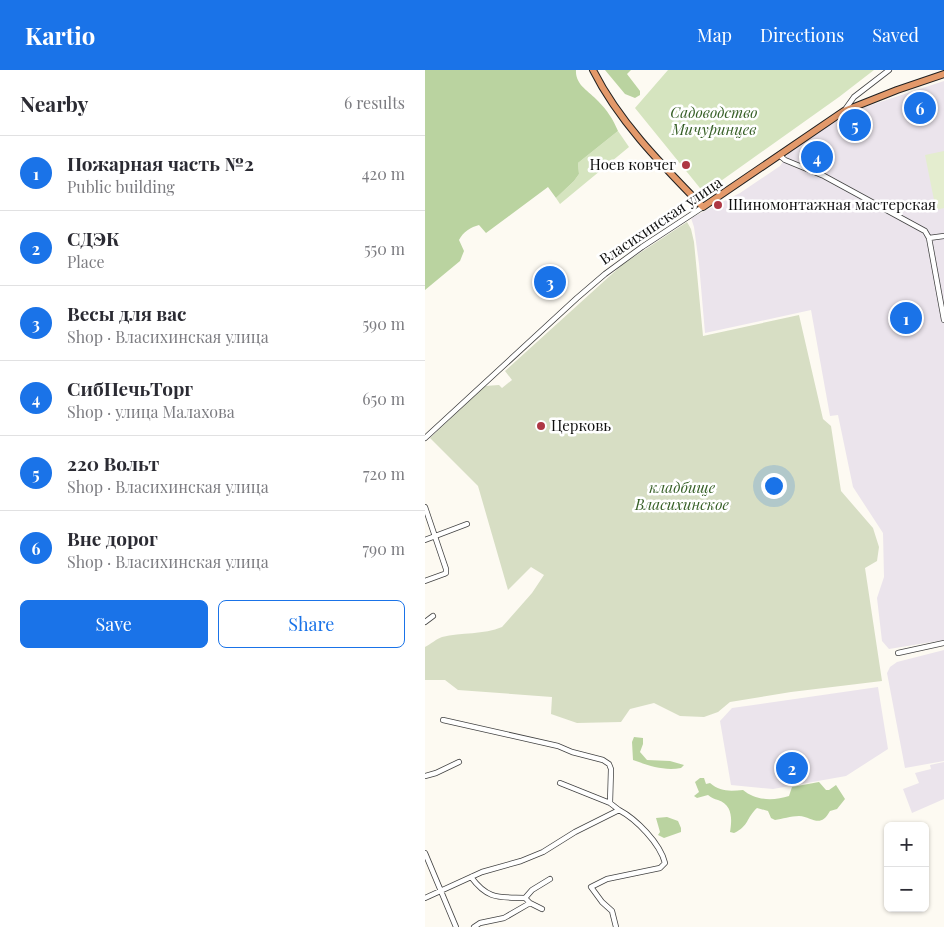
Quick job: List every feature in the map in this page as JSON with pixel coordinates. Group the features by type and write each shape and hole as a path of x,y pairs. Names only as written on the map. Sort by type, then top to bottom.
{"highway":[{"path":"593,70 625,122 703,207"},
{"name":"Власихинская улица","path":"703,207 843,112 897,90 944,74"}],"street":[{"path":"843,112 854,97 889,70"},
{"path":"779,155 785,160 824,176 925,231 929,238 944,320"},
{"name":"Власихинская улица","path":"425,438 605,274 672,226 703,207"},
{"path":"929,238 944,236"},
{"path":"425,507 446,566 446,573 425,581"},
{"path":"425,540 467,524"},
{"path":"425,622 433,616"},
{"path":"898,653 944,643"},
{"path":"443,720 541,741 603,760 609,764 611,769 610,802"},
{"path":"425,776 435,774 459,762"},
{"path":"560,783 610,802 639,824 665,863 660,868 607,879 591,887 611,911 616,927"},
{"path":"425,898 483,872 521,861 543,852 575,832 619,810"},
{"path":"425,852 427,863 442,891 456,927"},
{"path":"471,877 482,892 498,897 525,898 542,909"},
{"path":"525,898 532,890 551,879"},
{"path":"474,927 480,923 504,918 530,903"}],"shaded area":[{"path":"944,81 944,640 889,649 882,641 877,598 884,577 883,533 853,487 838,415 830,416 811,310 705,333 699,264 691,218 740,193 780,166 790,151 834,122 865,107"},
{"path":"944,650 944,761 905,768 887,673 890,667 897,662"},
{"path":"878,687 888,749 846,776 773,789 731,785 720,721 732,708"},
{"path":"944,762 944,799 912,813 903,789 919,783 915,773 931,769 930,765"}],"green space":[{"path":"425,70 576,70 580,84 604,108 618,131 578,163 579,174 556,198 548,187 486,233 479,225 465,232 459,240 464,251 460,261 425,290"},
{"path":"605,70 631,70 627,74 640,91 640,95 635,98 625,94"},
{"name":"Садоводство Мичуринцев","path":"668,70 874,70 704,193 635,108"},
{"path":"618,131 629,147 560,204 556,198 579,174 578,163"},
{"path":"944,151 944,208 936,210 925,155"},
{"name":"кладбище Власихинское","path":"687,222 694,242 703,336 799,315 823,419 831,426 841,491 873,528 879,547 877,561 865,568 882,681 791,692 730,702 718,712 704,717 680,716 654,703 630,709 621,722 577,723 551,714 552,697 458,690 445,680 425,680 425,647 442,637 495,630 502,627 532,593 544,575 531,567 508,590 478,486 430,438 485,386 499,385 502,388 512,380 505,371 623,264"},
{"path":"634,737 643,738 640,752 647,760 670,761 684,765 681,768 675,769 663,768 633,760 632,742"},
{"path":"700,778 704,778 706,784 710,783 721,789 729,791 743,790 748,794 765,799 789,796 792,787 819,782 826,790 836,785 845,799 837,809 830,811 823,820 819,821 799,816 775,820 771,818 768,811 757,808 745,825 734,833 730,832 730,813 723,802 708,795 697,798 694,796 699,792 695,782"},
{"path":"667,817 678,821 681,832 664,838 658,835 660,832 656,818"}],"place":[{"name":"Вне дорог","path":"920,108"},
{"name":"220 Вольт","path":"855,125"},
{"name":"СибПечьТорг","path":"817,157"},
{"name":"Ноев ковчег","path":"686,165"},
{"name":"Шиномонтажная мастерская","path":"718,205"},
{"name":"Весы для вас","path":"550,282"},
{"name":"Пожарная часть №2","path":"906,318"},
{"name":"Церковь","path":"541,426"},
{"name":"СДЭК","path":"792,768"}]}
